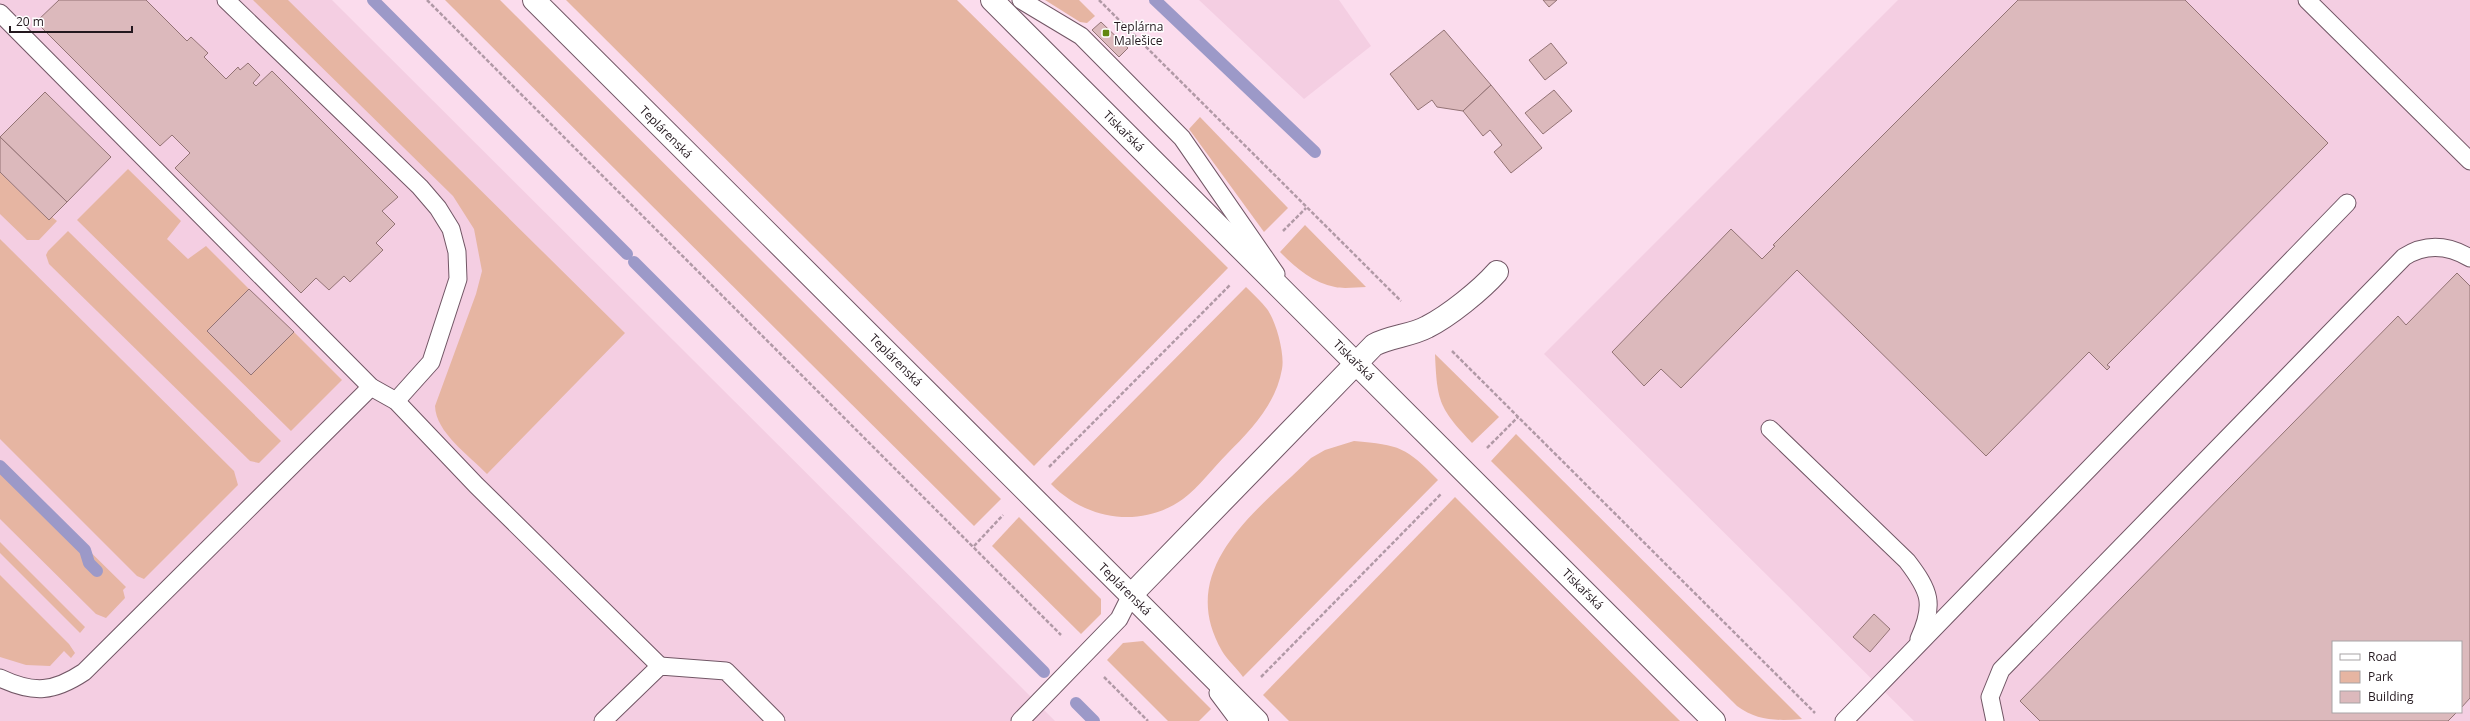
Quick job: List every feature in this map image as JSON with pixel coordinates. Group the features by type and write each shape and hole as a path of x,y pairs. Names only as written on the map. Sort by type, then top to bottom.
{"street":[{"name":"Teplárenská","path":"534,0 1257,721"},
{"name":"Tiskařská","path":"992,0 1714,721"},
{"path":"1131,595 1374,345 1384,340 1428,327 1485,286 1497,272"}],"lane":[{"path":"226,0 420,188 438,208 451,229 457,252 458,279 431,362 396,401"},
{"path":"1021,0 1081,36 1182,138 1297,304"},
{"path":"2307,0 2470,161"},
{"path":"0,13 370,387 396,401 476,485 660,666 726,672 776,721"},
{"path":"1844,721 2347,203"},
{"path":"1995,721 1990,697 2001,670 2404,257 2415,250 2443,247 2458,251 2470,258"},
{"path":"0,678 15,685 43,689 65,685 84,672 370,387"},
{"path":"1770,429 1907,561 1921,579 1930,601 1929,613 1916,647"},
{"path":"1020,721 1119,619 1131,595"},
{"path":"1194,658 1239,721"},
{"path":"603,721 660,666"}],"path":[{"path":"427,0 974,546 1066,640"},
{"path":"1099,0 1306,208 1428,327 1817,715"},
{"path":"1278,236 1306,208"},
{"path":"1043,473 1232,283"},
{"path":"1482,453 1518,417"},
{"path":"1260,678 1441,493"},
{"path":"974,546 1004,513"},
{"path":"1098,671 1148,721"}],"shaded area":[{"path":"0,0 332,0 1055,721 0,721"},
{"path":"1199,0 1339,0 1371,46 1304,99"},
{"path":"1898,0 2470,0 2470,721 1914,721 1544,354"}],"green space":[{"path":"253,0 288,0 625,333 487,474 447,434 437,416 435,406 476,294 482,271 474,229 453,196"},
{"path":"445,0 500,0 1001,499 974,526"},
{"path":"566,0 957,0 1228,268 1034,466"},
{"path":"1045,0 1079,0 1095,16 1087,23 1080,22"},
{"path":"1200,117 1288,208 1264,232 1189,129"},
{"path":"128,169 181,221 167,239 188,259 206,246 249,289 208,331 251,374 294,332 342,380 291,431 77,220"},
{"path":"0,172 49,220 52,217 57,221 39,240 27,240 0,214"},
{"path":"1305,225 1366,287 1339,288 1319,282 1298,269 1280,252"},
{"path":"68,231 281,441 259,463 250,461 49,264 46,255 48,251"},
{"path":"0,239 234,471 238,485 144,579 137,576 0,439"},
{"path":"1246,287 1260,300 1274,321 1281,347 1283,363 1279,382 1261,416 1245,436 1195,489 1183,499 1167,508 1150,514 1132,517 1114,516 1080,506 1051,484"},
{"path":"1435,354 1499,417 1472,443 1446,412 1442,403 1437,383"},
{"path":"1516,434 1802,719 1768,719 1752,715 1737,706 1491,461"},
{"path":"1354,441 1382,444 1401,450 1418,461 1438,480 1243,677 1222,651 1210,621 1208,593 1215,567 1229,543 1247,520 1311,458 1325,450"},
{"path":"0,463 126,587 123,590 125,598 106,618 96,614 0,519"},
{"path":"1455,497 1680,721 1289,721 1263,695"},
{"path":"1019,517 1101,599 1101,614 1081,634 992,546"},
{"path":"0,542 85,627 80,633 0,553"},
{"path":"0,575 69,644 75,653 71,658 64,651 50,666 26,665 0,657"},
{"path":"1143,641 1211,709 1199,721 1168,721 1107,660 1123,643"}],"building":[{"path":"59,0 146,0 187,41 191,37 208,53 204,57 226,79 238,67 240,70 248,63 260,75 253,83 256,86 272,71 398,197 382,211 395,224 376,243 383,250 350,282 344,276 329,290 316,278 301,293 175,168 190,153 172,135 160,146 36,22"},
{"path":"1543,0 1557,0 1549,7"},
{"path":"2018,0 2185,0 2328,143 2107,365 2110,367 2107,370 2089,352 1986,456 1797,270 1681,388 1661,369 1644,386 1612,352 1731,229 1762,259 1775,246 1773,245"},
{"path":"1101,22 1128,48 1119,57 1092,30"},
{"path":"1444,30 1491,85 1463,111 1437,107 1432,100 1418,110 1390,74"},
{"path":"1551,43 1567,63 1545,80 1529,60"},
{"path":"1491,85 1542,148 1511,173 1494,152 1502,145 1490,130 1483,136 1463,111"},
{"path":"1554,90 1572,111 1543,134 1525,113"},
{"path":"45,92 111,157 67,202 0,137"},
{"path":"0,137 67,202 49,220 0,172"},
{"path":"2457,273 2470,286 2470,698 2462,707 2462,641 2332,641 2332,713 2456,713 2448,721 2040,721 2020,701 2398,316 2406,325"},
{"path":"249,289 294,332 251,375 207,331"},
{"path":"1874,614 1890,629 1870,652 1853,637"}],"waterway":[{"path":"373,0 627,254"},
{"path":"1155,0 1315,152"},
{"path":"634,262 1044,672"},
{"path":"0,466 85,550 89,563 97,571"},
{"path":"1076,703 1094,721"}],"place":[{"name":"Teplárna Malešice","path":"1106,33"}]}
